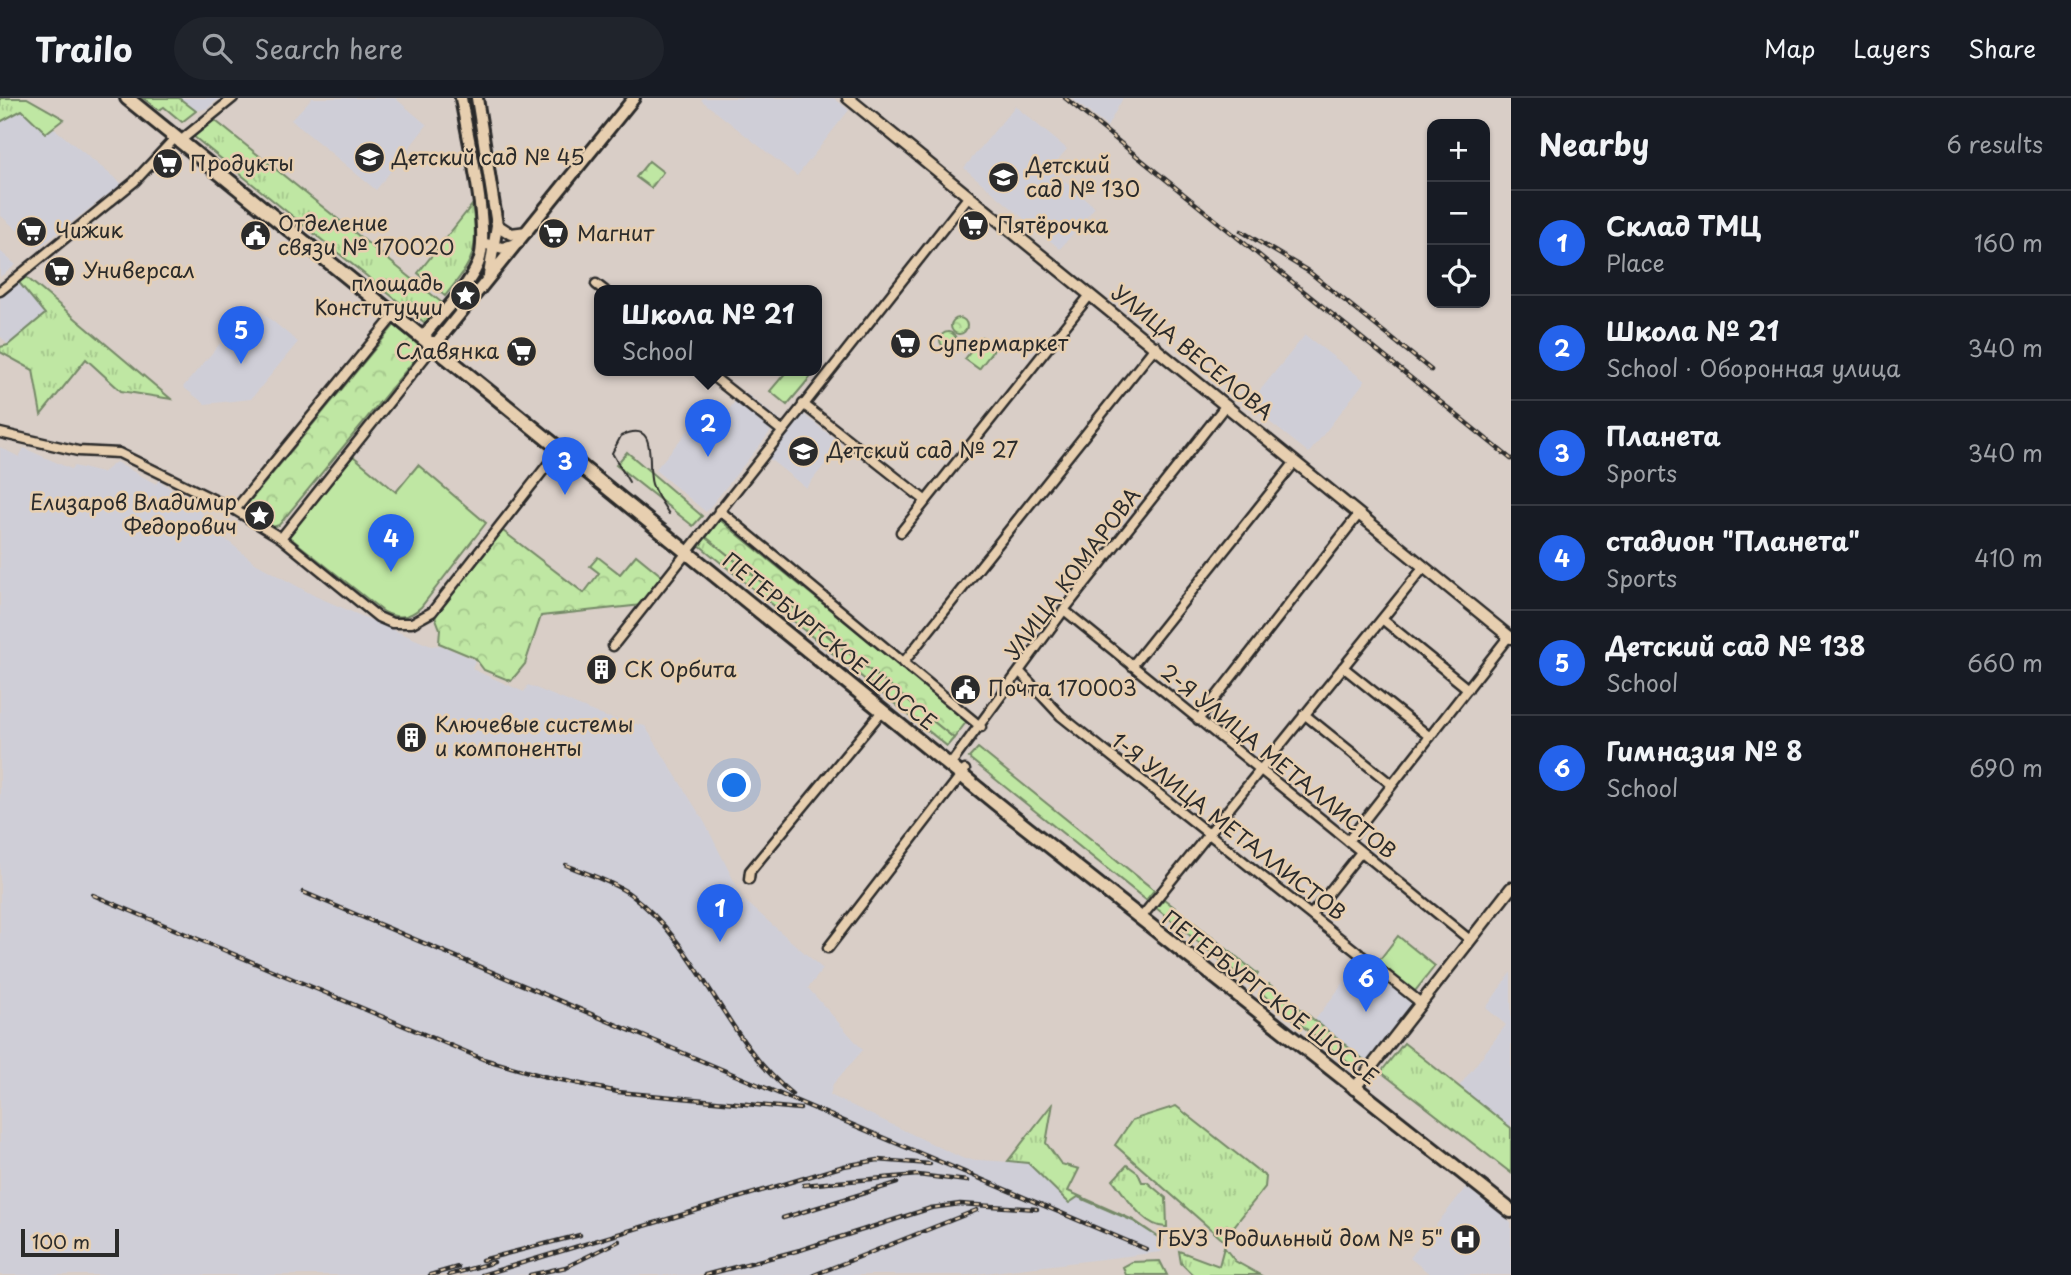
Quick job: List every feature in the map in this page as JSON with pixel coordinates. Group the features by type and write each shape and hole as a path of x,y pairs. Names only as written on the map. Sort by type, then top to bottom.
{"main road":[{"name":"ПЕТЕРБУРГСКОЕ ШОССЕ","path":"127,98 1511,1211"},
{"name":"ПЕТЕРБУРГСКОЕ ШОССЕ","path":"137,98 180,138"},
{"path":"431,341 474,271 483,242 461,98"},
{"path":"477,98 497,225 487,281"},
{"path":"431,341 498,268 634,98"},
{"name":"ПЕТЕРБУРГСКОЕ ШОССЕ","path":"963,772 1356,1086"},
{"name":"ПЕТЕРБУРГСКОЕ ШОССЕ","path":"1472,1177 1511,1203"}],"street":[{"path":"0,291 134,182 180,138 233,98"},
{"name":"УЛИЦА ВЕСЕЛОВА","path":"848,98 1156,346 1510,637"},
{"path":"612,646 969,196"},
{"path":"497,225 511,234 527,232"},
{"path":"483,242 495,248 505,248 518,243"},
{"path":"901,532 1090,295"},
{"path":"235,510 396,313"},
{"path":"281,538 431,341"},
{"path":"903,663 1156,346"},
{"path":"712,376 782,431"},
{"path":"803,404 926,501"},
{"name":"УЛИЦА КОМАРОВА","path":"952,763 1065,610 1226,405"},
{"path":"0,433 78,451 119,453 235,510 281,538 373,615 397,623 418,622 433,610 562,447"},
{"path":"1132,666 1295,462"},
{"path":"719,510 981,727"},
{"path":"1198,720 1359,514"},
{"path":"1144,914 1424,567"},
{"name":"2-Я УЛИЦА МЕТАЛЛИСТОВ","path":"1065,610 1470,940"},
{"path":"1382,619 1468,689"},
{"path":"1348,841 1510,637"},
{"path":"1343,667 1430,737"},
{"name":"1-Я УЛИЦА МЕТАЛЛИСТОВ","path":"1020,672 1061,716 1420,1003"},
{"path":"749,879 750,871 885,707"},
{"path":"1304,714 1392,785"},
{"path":"828,948 963,772"},
{"path":"1311,915 1361,852"},
{"path":"1356,1086 1511,888"}],"shaded area":[{"path":"179,98 220,98 208,108 196,111"},
{"name":"Детский сад № 45","path":"312,98 395,98 427,125 376,190 291,120"},
{"path":"834,98 849,110 797,176 701,100"},
{"path":"1071,98 1123,98 1107,127"},
{"path":"23,103 122,184 38,248 0,215 0,120"},
{"path":"1015,106 1067,149 1050,169 1095,207 1060,249 964,168"},
{"path":"0,251 16,265 0,277"},
{"path":"17,280 45,314 8,345 0,336 0,294"},
{"path":"253,305 298,342 251,399 205,404 183,387"},
{"path":"1305,335 1365,381 1309,453 1248,405"},
{"path":"743,391 780,420 706,512 655,470 706,409 721,420"},
{"name":"Детский сад № 27","path":"802,413 841,444 806,488 767,457"},
{"path":"0,447 19,457 24,448 71,469 74,466 102,473 116,462 156,484 159,480 206,516 212,528 255,563 315,596 431,646 441,645 475,660 472,669 524,692 528,685 606,717 645,726 705,823 743,899 823,969 808,988 863,1050 833,1084 830,1095 964,1159 1028,1163 1069,1203 1078,1197 1133,1221 1164,1241 1161,1252 967,1275 0,1275"},
{"path":"1361,960 1416,1004 1370,1064 1315,1020"},
{"path":"1511,972 1511,1128 1458,1088 1506,1025 1486,1008"},
{"path":"1466,1187 1511,1222 1511,1275 1431,1275 1410,1258"}],"green space":[{"path":"0,98 27,98 64,119 46,133 22,110 0,122"},
{"path":"143,98 179,98 196,111 182,122 164,107 159,110"},
{"path":"468,98 474,98 482,147 476,148"},
{"path":"212,118 442,305 425,323 193,136"},
{"path":"649,161 663,172 651,188 636,177"},
{"path":"472,205 475,234 472,255 445,296 418,273"},
{"path":"25,276 171,399 121,391 86,359 41,415 33,370 0,352 0,347 8,345 45,314 17,280"},
{"path":"959,318 965,320 965,332 959,334 953,332 951,326 953,320"},
{"path":"396,323 426,346 279,525 273,527 246,511 249,502"},
{"path":"948,332 954,334 954,346 948,348 942,346 940,340 942,334"},
{"path":"982,337 995,348 979,369 965,359"},
{"path":"783,376 811,376 787,405 770,391"},
{"path":"627,452 702,516 693,526 616,465"},
{"path":"353,456 396,492 418,465 486,523 421,607 408,615 394,616 384,612 288,536"},
{"path":"720,520 967,721 954,738 706,537"},
{"path":"503,531 584,593 599,573 590,566 598,557 620,574 636,555 663,577 642,605 541,616 525,664 511,681 484,670 475,658 439,643 440,629 435,616"},
{"path":"706,537 954,738 947,746 699,545"},
{"path":"978,748 1154,890 1146,900 969,758"},
{"path":"1164,899 1258,974 1250,984 1156,908"},
{"path":"1398,936 1435,966 1415,991 1378,962"},
{"path":"1269,984 1363,1059 1355,1068 1261,993"},
{"path":"1404,1043 1511,1128 1511,1173 1381,1072"},
{"path":"1053,1103 1046,1143 1061,1164 1079,1169 1068,1191 1133,1220 1164,1241 1133,1221 1078,1197 1069,1203 1028,1163 1008,1161"},
{"path":"1176,1106 1266,1177 1265,1187 1223,1240 1115,1145 1132,1120"},
{"path":"1127,1165 1138,1173 1142,1182 1147,1182 1166,1198 1167,1227 1159,1226 1143,1217 1113,1180"},
{"path":"1224,1247 1235,1261 1260,1275 1193,1275 1181,1263 1179,1251 1219,1266"},
{"path":"1160,1261 1167,1275 1126,1275 1123,1267 1132,1262"}],"tram line":[{"path":"629,482 612,453 621,436 633,432 641,433 649,446 652,484 669,514"}],"railway":[{"path":"1065,98 1511,459"},
{"path":"1241,231 1308,271 1431,370"},
{"path":"566,865 623,889 655,916 695,966 748,1047 768,1072 792,1094"},
{"path":"303,892 1146,1249"},
{"path":"93,895 483,1059 543,1076 618,1092 800,1109"},
{"path":"482,1275 844,1166 878,1160 930,1164"},
{"path":"804,1185 918,1175 967,1181"},
{"path":"783,1218 897,1183"},
{"path":"705,1275 800,1250 931,1208 960,1204 1037,1209"},
{"path":"814,1275 977,1210"},
{"path":"482,1260 580,1235"},
{"path":"530,1275 566,1267 619,1241"},
{"path":"449,1275 494,1262"},
{"path":"430,1275 458,1267"}],"place":[{"name":"Детский сад № 45","path":"369,158"},
{"name":"Продукты","path":"167,164"},
{"name":"Детский сад № 130","path":"1003,178"},
{"name":"Пятёрочка","path":"974,226"},
{"name":"Чижик","path":"32,231"},
{"name":"Магнит","path":"554,234"},
{"name":"Отделение связи № 170020","path":"255,236"},
{"name":"Универсал","path":"60,271"},
{"name":"площадь Конституции","path":"466,296"},
{"name":"Супермаркет","path":"905,344"},
{"name":"Славянка","path":"522,352"},
{"name":"Детский сад № 138","path":"241,364"},
{"name":"Детский сад № 27","path":"804,451"},
{"name":"Школа № 21","path":"708,457"},
{"name":"Планета","path":"565,495"},
{"name":"Елизаров Владимир Федорович","path":"260,515"},
{"name":"стадион \"Планета\"","path":"391,572"},
{"name":"СК Орбита","path":"601,670"},
{"name":"Почта 170003","path":"965,689"},
{"name":"Ключевые системы и компоненты","path":"412,737"},
{"name":"Склад ТМЦ","path":"720,942"},
{"name":"Гимназия № 8","path":"1366,1012"},
{"name":"ГБУЗ \"Родильный дом № 5\"","path":"1466,1239"}]}
